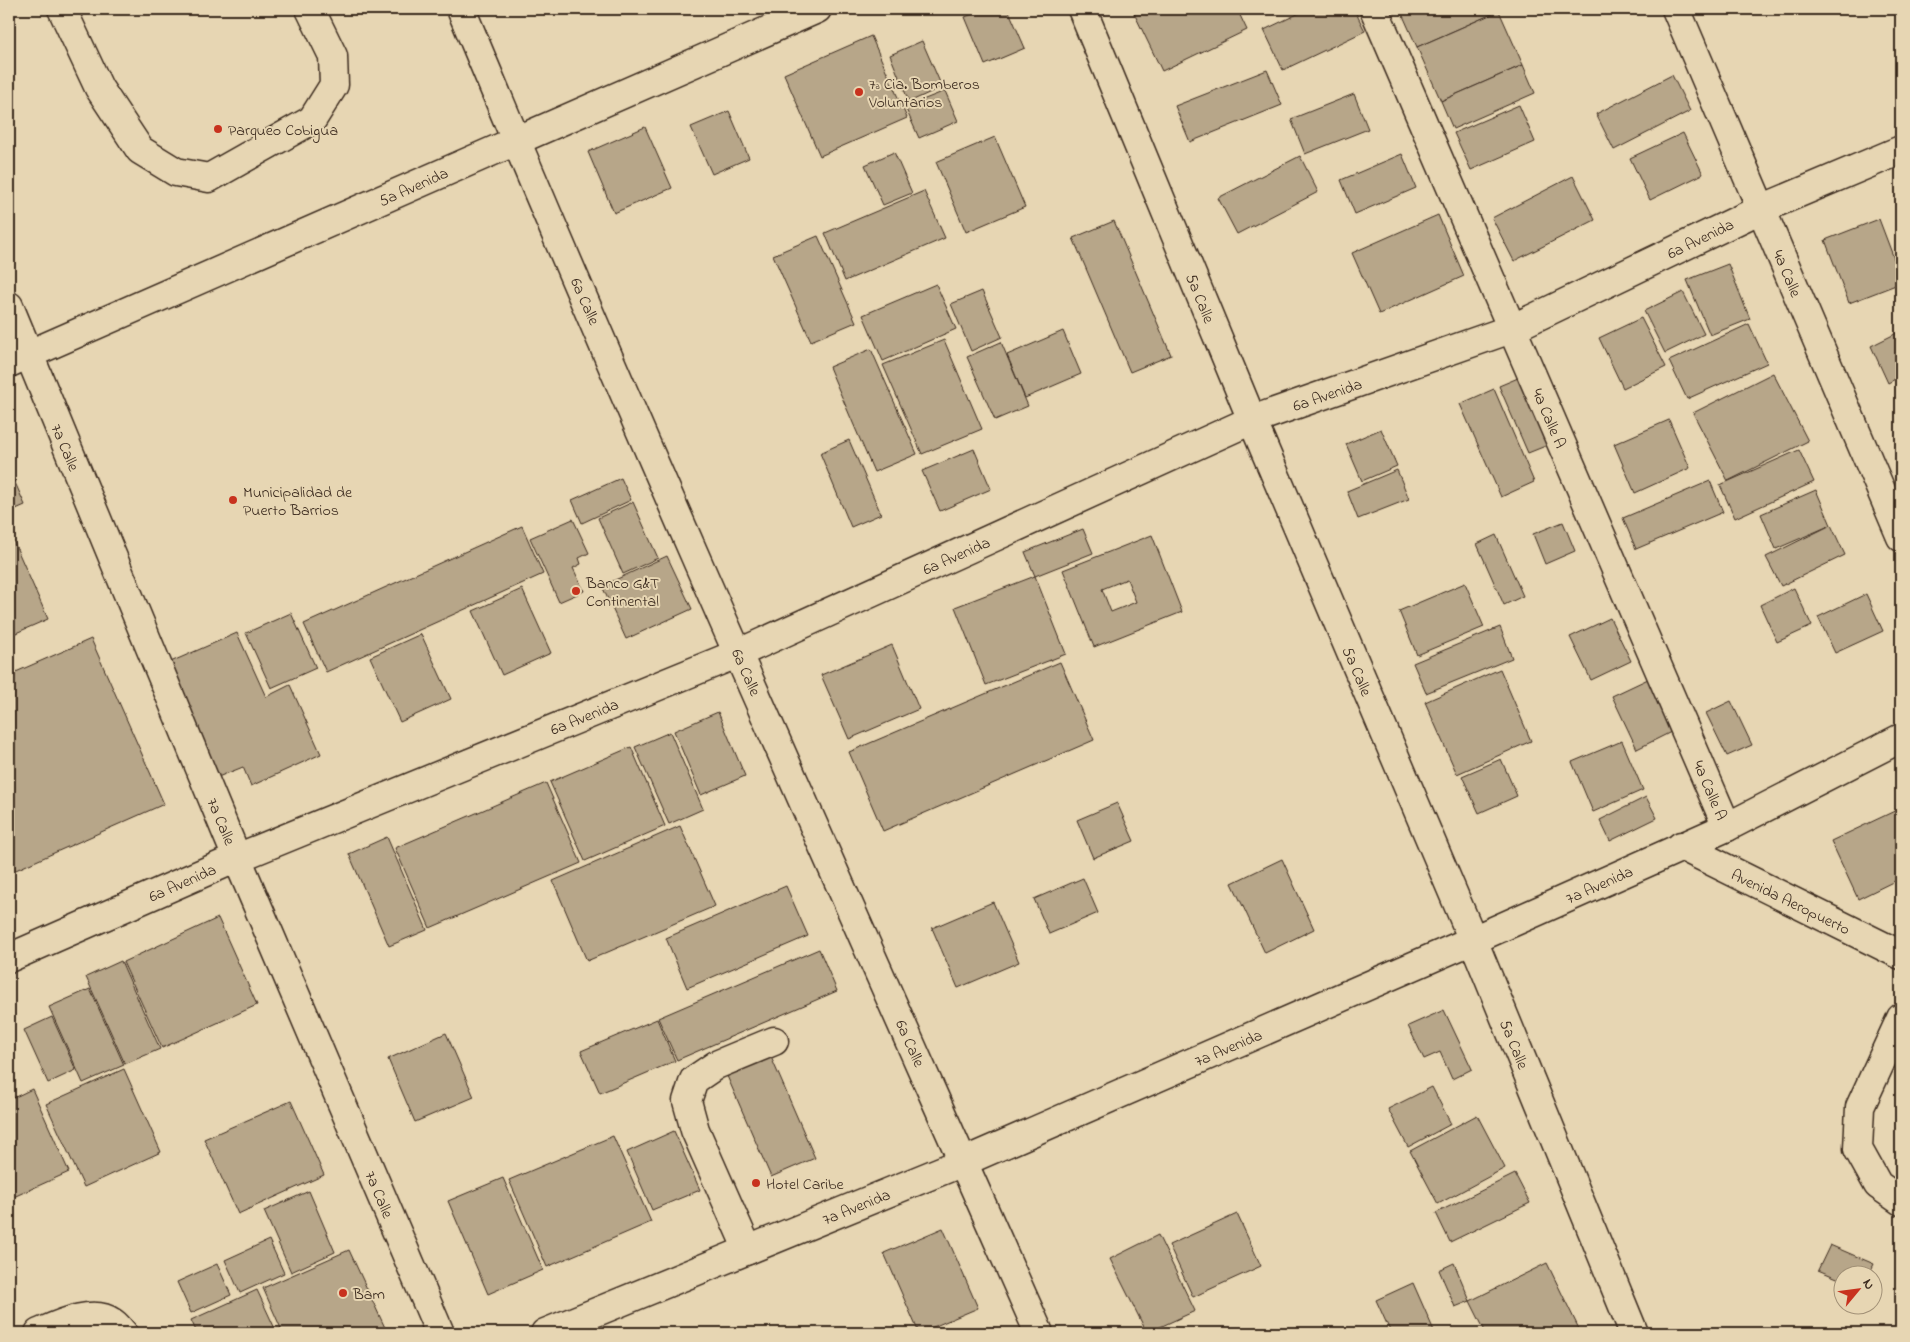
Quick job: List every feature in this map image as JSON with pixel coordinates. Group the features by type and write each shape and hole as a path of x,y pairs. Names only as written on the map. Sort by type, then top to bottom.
{"street":[{"path":"62,9 98,88 140,150 176,172 210,178 312,120 334,85 333,56 310,9"},
{"name":"6a Calle","path":"461,9 516,142 739,653 1039,1333"},
{"name":"5a Avenida","path":"18,359 818,9"},
{"name":"5a Calle","path":"1082,9 1252,420 1473,940 1634,1333"},
{"name":"4a Calle A","path":"1374,9 1727,827"},
{"name":"4a Calle","path":"1676,9 1901,537"},
{"name":"6a Avenida","path":"9,958 237,858 739,653 1252,420 1511,329 1761,210 1901,150"},
{"name":"7a Calle","path":"9,306 18,359 237,858 440,1333"},
{"name":"7a Avenida","path":"545,1333 963,1162 1473,940 1727,827 1901,738"},
{"name":"Avenida Aeropuerto","path":"1682,846 1901,955"},
{"path":"1901,1018 1860,1107 1858,1149 1878,1185 1901,1201"},
{"path":"748,1250 695,1130 687,1101 694,1080 716,1066 774,1041"},
{"path":"39,1333 59,1324 94,1316 112,1321 124,1333"}],"building":[{"path":"985,9 1008,9 1025,48 985,65 965,17"},
{"path":"1132,9 1237,9 1247,30 1162,71"},
{"path":"1308,9 1354,9 1365,31 1283,70 1264,30"},
{"path":"1400,9 1498,9 1499,11 1417,47"},
{"path":"1499,11 1523,65 1441,101 1417,47"},
{"path":"871,36 907,118 820,156 784,74"},
{"path":"922,41 942,87 909,102 890,55"},
{"path":"1523,65 1535,93 1453,129 1441,101"},
{"path":"1267,70 1282,105 1190,142 1175,106"},
{"path":"1672,75 1690,111 1614,150 1596,114"},
{"path":"945,91 958,121 919,138 905,107"},
{"path":"1354,94 1368,129 1305,154 1291,119"},
{"path":"1519,105 1535,142 1471,170 1454,133"},
{"path":"729,111 749,158 712,174 691,127"},
{"path":"645,127 672,188 614,213 588,152"},
{"path":"1683,133 1703,174 1650,200 1630,158"},
{"path":"995,137 1025,207 966,232 936,162"},
{"path":"894,152 912,193 883,205 865,165"},
{"path":"1402,154 1416,188 1355,214 1341,180"},
{"path":"1300,156 1318,192 1237,234 1218,198"},
{"path":"1573,176 1595,220 1514,261 1492,218"},
{"path":"924,191 945,238 845,281 825,233"},
{"path":"1438,215 1464,276 1379,314 1352,253"},
{"path":"1879,219 1901,277 1901,283 1849,303 1825,240"},
{"path":"1114,221 1171,355 1130,372 1073,238"},
{"path":"818,236 856,322 811,341 773,255"},
{"path":"1728,264 1750,319 1710,335 1687,280"},
{"path":"936,284 956,329 883,361 863,315"},
{"path":"982,291 1002,337 971,351 951,304"},
{"path":"1683,292 1704,334 1665,353 1644,311"},
{"path":"1641,318 1666,367 1623,388 1599,338"},
{"path":"1749,324 1767,363 1687,399 1669,361"},
{"path":"1063,331 1081,374 1025,398 1007,355"},
{"path":"1901,331 1901,376 1888,383 1871,346"},
{"path":"944,340 982,429 922,454 883,365"},
{"path":"1001,342 1028,406 995,420 967,357"},
{"path":"871,349 917,454 874,472 829,367"},
{"path":"1773,373 1808,441 1728,481 1693,413"},
{"path":"1518,378 1548,445 1528,453 1499,386"},
{"path":"1494,389 1534,482 1501,497 1460,404"},
{"path":"1669,420 1690,468 1635,493 1614,444"},
{"path":"1381,429 1397,466 1362,481 1346,444"},
{"path":"849,440 881,514 851,527 820,453"},
{"path":"974,449 991,489 940,511 922,471"},
{"path":"1799,450 1814,482 1735,518 1720,485"},
{"path":"9,469 25,505 9,512"},
{"path":"1397,470 1409,499 1358,519 1347,491"},
{"path":"621,478 631,500 582,523 572,500"},
{"path":"1710,481 1723,512 1636,549 1623,518"},
{"path":"1816,490 1831,525 1776,549 1761,514"},
{"path":"633,502 658,558 623,574 598,518"},
{"path":"573,519 589,553 579,558 581,564 573,568 584,591 559,602 530,538"},
{"path":"1563,522 1575,551 1545,564 1533,534"},
{"path":"1831,525 1845,555 1781,586 1766,557"},
{"path":"522,526 543,574 326,672 304,624"},
{"path":"1083,529 1093,553 1035,576 1025,552"},
{"path":"9,531 48,619 9,636"},
{"path":"1152,535 1182,612 1094,647 1063,570","holes":["1127,579 1136,602 1111,612 1102,589"]},
{"path":"1496,535 1523,596 1504,605 1477,544"},
{"path":"667,556 692,609 626,639 602,586"},
{"path":"1035,576 1066,654 986,685 955,607"},
{"path":"1465,583 1484,627 1417,655 1399,611"},
{"path":"1794,588 1812,626 1777,642 1760,605"},
{"path":"522,589 551,653 502,675 473,611"},
{"path":"1866,594 1883,631 1835,653 1818,617"},
{"path":"291,613 316,668 271,688 246,633"},
{"path":"1610,618 1631,661 1591,680 1570,637"},
{"path":"1500,627 1512,658 1426,693 1413,663"},
{"path":"237,633 266,697 290,685 321,754 251,786 243,767 218,777 166,664"},
{"path":"421,634 451,699 400,722 370,657"},
{"path":"91,639 164,804 9,873 9,675"},
{"path":"892,645 919,709 849,739 821,675"},
{"path":"1060,662 1094,740 883,831 849,752"},
{"path":"1500,669 1531,741 1457,774 1425,702"},
{"path":"1648,679 1673,731 1637,749 1612,696"},
{"path":"1731,701 1752,745 1727,756 1706,713"},
{"path":"718,712 745,776 701,795 674,731"},
{"path":"670,732 703,809 669,824 635,747"},
{"path":"1622,741 1643,790 1593,812 1572,762"},
{"path":"631,747 665,826 585,861 550,782"},
{"path":"1501,759 1517,796 1479,813 1462,776"},
{"path":"546,783 581,863 430,928 395,848"},
{"path":"1646,797 1657,818 1610,841 1600,820"},
{"path":"1117,803 1134,841 1093,858 1077,820"},
{"path":"1901,808 1901,878 1858,899 1831,841"},
{"path":"680,826 715,906 587,961 553,881"},
{"path":"387,837 427,930 389,946 349,854"},
{"path":"1282,859 1314,929 1265,953 1232,883"},
{"path":"1083,878 1098,913 1049,934 1034,899"},
{"path":"786,886 808,936 687,988 666,938"},
{"path":"993,902 1019,962 958,988 932,928"},
{"path":"218,918 257,1005 162,1048 123,962"},
{"path":"819,949 837,991 677,1060 658,1018"},
{"path":"121,961 160,1049 125,1064 86,977"},
{"path":"90,989 124,1065 83,1083 49,1007"},
{"path":"1444,1010 1472,1069 1452,1079 1440,1052 1424,1059 1408,1026"},
{"path":"52,1017 76,1070 48,1083 24,1030"},
{"path":"657,1019 675,1061 600,1093 581,1051"},
{"path":"446,1033 474,1097 415,1122 388,1059"},
{"path":"771,1057 815,1158 771,1177 727,1076"},
{"path":"124,1069 161,1152 84,1187 46,1104"},
{"path":"1432,1087 1451,1124 1408,1147 1388,1109"},
{"path":"32,1089 69,1172 9,1199 9,1100"},
{"path":"291,1101 324,1175 238,1214 204,1139"},
{"path":"1477,1115 1505,1168 1438,1204 1410,1151"},
{"path":"674,1131 700,1190 652,1210 627,1152"},
{"path":"613,1136 651,1222 547,1267 509,1180"},
{"path":"1515,1174 1530,1203 1450,1242 1436,1213"},
{"path":"503,1178 543,1270 488,1294 448,1201"},
{"path":"309,1191 335,1252 291,1272 264,1211"},
{"path":"1237,1214 1261,1266 1193,1297 1169,1245"},
{"path":"943,1228 978,1308 919,1333 884,1253"},
{"path":"1158,1235 1195,1311 1147,1333 1110,1259"},
{"path":"269,1240 284,1273 240,1293 225,1260"},
{"path":"1830,1245 1874,1264 1832,1264 1832,1276 1818,1270"},
{"path":"349,1250 387,1332 283,1333 263,1288"},
{"path":"1454,1263 1470,1301 1455,1307 1439,1270"},
{"path":"1547,1263 1581,1333 1486,1333 1470,1301"},
{"path":"217,1264 231,1295 191,1313 177,1282"},
{"path":"1413,1283 1435,1333 1391,1333 1376,1300"},
{"path":"257,1290 277,1333 197,1333 191,1320"},
{"path":"9,1293 15,1306 9,1309"}],"place":[{"name":"7ª Cia. Bomberos Voluntarios","path":"859,92"},
{"name":"Parqueo Cobigua","path":"218,129"},
{"name":"Municipalidad de Puerto Barrios","path":"233,500"},
{"name":"Banco G&T Continental","path":"576,591"},
{"name":"Hotel Caribe","path":"756,1183"},
{"name":"Bam","path":"343,1293"}]}
